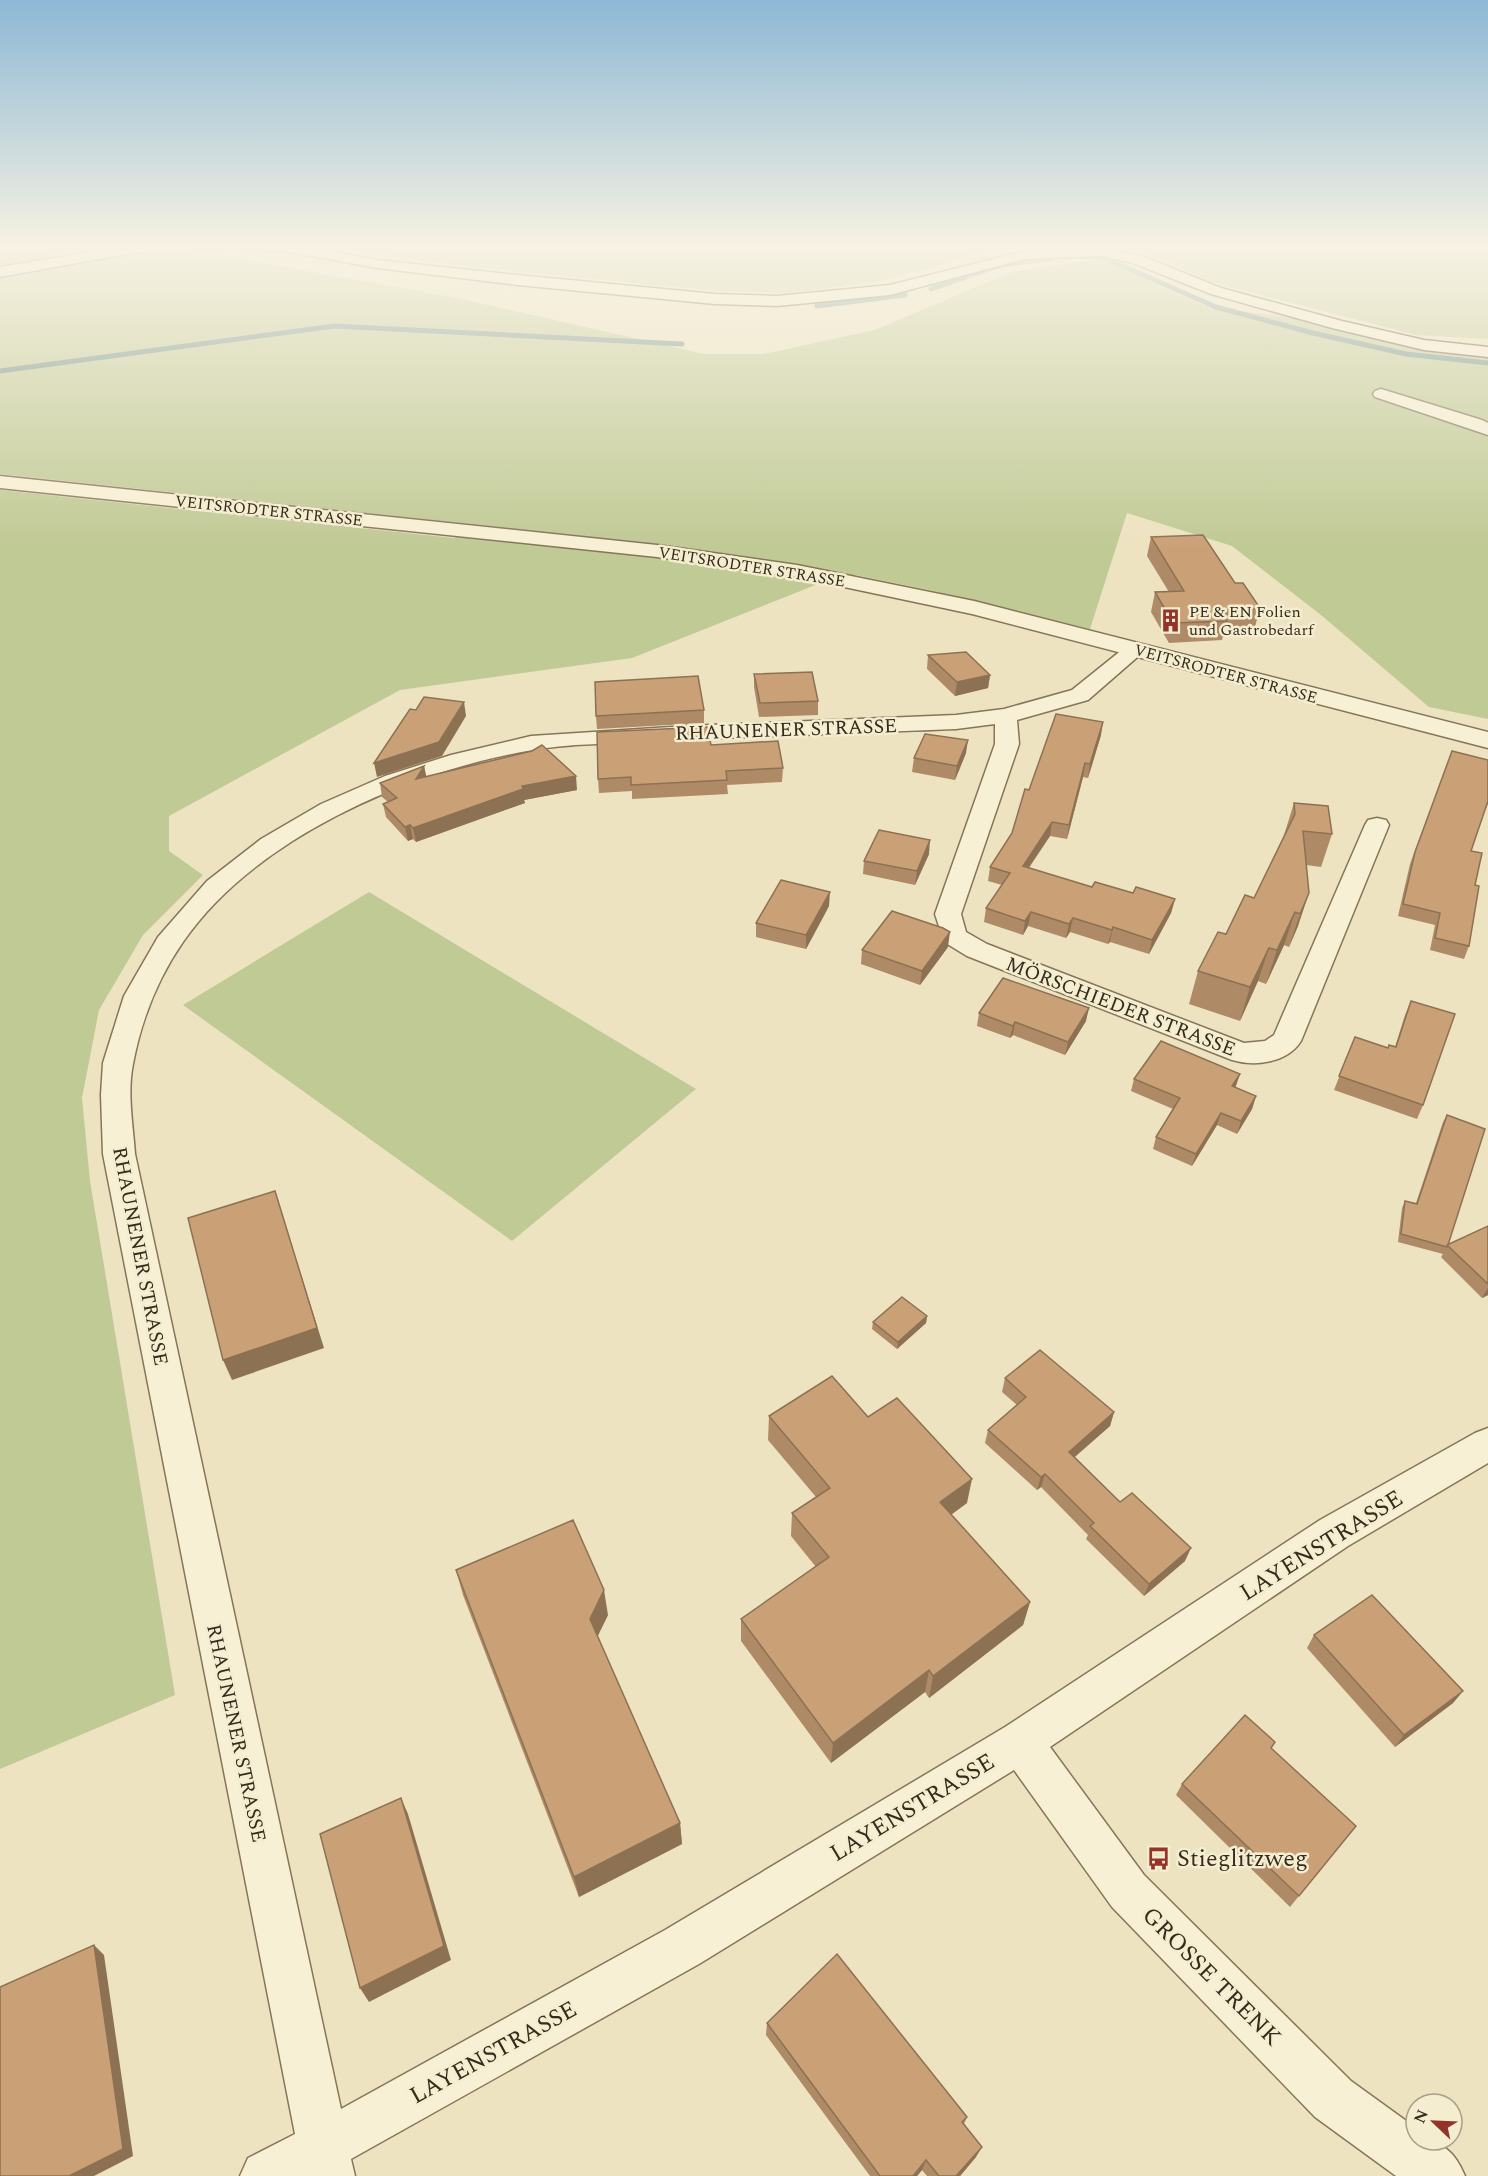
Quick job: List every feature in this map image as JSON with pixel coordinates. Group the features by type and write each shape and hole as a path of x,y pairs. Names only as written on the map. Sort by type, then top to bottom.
{"main road":[{"path":"1429,346 1488,352"},
{"name":"VEITSRODTER STRASSE","path":"0,482 657,550 797,571 974,608 1488,740"}],"street":[{"path":"1381,394 1476,424 1488,430"},
{"name":"RHAUNENER STRASSE","path":"326,2162 119,1154 117,1064 140,988 175,930 240,867 307,821 374,788 448,762 540,742 623,736 956,722 1006,716 1080,695 1135,649"},
{"name":"MÖRSCHIEDER STRASSE","path":"1006,716 1007,744 948,914 954,936 976,950 1242,1053 1272,1051 1286,1041 1377,825"},
{"name":"LAYENSTRASSE","path":"266,2176 326,2162 1020,1742 1334,1533 1488,1444"},
{"name":"GROSSE TRENK","path":"1020,1742 1128,1891 1333,2099 1440,2176"}],"green space":[{"path":"0,346 667,346 704,354 764,354 803,346 1400,346 1417,350 1488,358 1488,719 1429,707 1321,615 1232,546 1127,513 1090,629 856,575 823,582 632,658 400,690 169,816 169,851 203,875 143,935 99,1010 82,1098 90,1181 175,1695 0,1769 0,490 454,538 487,526 0,474"},
{"path":"369,892 696,1089 512,1241 183,1005"}],"building":[{"path":"1203,535 1235,583 1243,583 1260,608 1220,610 1227,621 1173,623 1155,592 1184,591 1151,537"},
{"path":"966,652 990,675 957,682 928,655"},
{"path":"812,672 818,701 760,703 754,674"},
{"path":"698,676 704,710 596,716 595,682"},
{"path":"424,697 464,702 439,742 374,763 410,709 416,710"},
{"path":"1056,714 1103,722 1090,764 1085,763 1069,825 1052,822 1023,866 1092,887 1095,882 1133,893 1136,887 1175,899 1152,940 1113,927 1112,930 1073,918 1069,924 1031,912 1025,921 986,908 1010,873 990,867 1012,833 1025,789 1029,790"},
{"path":"707,727 711,745 778,741 783,768 726,771 727,780 631,785 631,777 598,779 597,732"},
{"path":"925,734 968,740 957,766 914,758"},
{"path":"542,745 576,776 522,786 523,789 413,828 410,825 405,827 383,804 397,798 380,783 424,766 416,779 532,751"},
{"path":"1452,751 1488,760 1488,801 1471,851 1482,853 1475,885 1479,886 1469,946 1435,938 1440,913 1403,904 1415,852"},
{"path":"1294,803 1328,806 1332,834 1303,831 1309,893 1300,914 1295,912 1277,950 1269,948 1250,987 1198,971 1218,932 1226,934 1245,895 1254,898 1295,814"},
{"path":"879,830 930,840 917,871 864,861"},
{"path":"781,880 830,892 806,935 756,923"},
{"path":"892,911 950,932 922,971 862,950"},
{"path":"1003,978 1089,1008 1068,1042 1015,1022 1013,1026 979,1013"},
{"path":"1411,1001 1455,1014 1423,1105 1339,1076 1355,1037 1388,1048 1389,1045 1396,1047"},
{"path":"1161,1041 1240,1074 1232,1086 1256,1096 1241,1121 1221,1113 1196,1154 1156,1137 1180,1098 1134,1079"},
{"path":"1447,1115 1485,1129 1447,1247 1401,1234 1405,1201 1417,1204"},
{"path":"275,1191 317,1328 223,1360 188,1218"},
{"path":"1488,1226 1488,1284 1447,1245"},
{"path":"902,1297 927,1316 898,1342 873,1322"},
{"path":"1040,1350 1114,1412 1069,1452 1120,1502 1132,1493 1191,1548 1149,1584 1090,1526 1094,1523 1045,1474 1041,1477 988,1430 1026,1397 1005,1378"},
{"path":"832,1376 868,1417 897,1398 972,1479 940,1502 1030,1602 933,1676 929,1670 833,1743 741,1619 829,1557 792,1513 830,1488 769,1416"},
{"path":"573,1520 604,1590 590,1619 680,1823 574,1877 456,1570"},
{"path":"1372,1595 1463,1691 1404,1735 1314,1635"},
{"path":"1245,1715 1275,1742 1271,1748 1356,1826 1299,1896 1182,1784"},
{"path":"401,1798 444,1946 360,1988 320,1834"},
{"path":"94,1945 123,2149 69,2176 0,2176 0,1987"},
{"path":"837,1954 967,2117 962,2122 982,2147 956,2176 939,2176 926,2160 913,2176 880,2176 767,2023"}],"waterway":[{"path":"0,371 189,346"},
{"path":"1369,346 1406,354 1488,363"}],"place":[{"name":"PE & EN Folien und Gastrobedarf","path":"1171,620"},
{"name":"Stieglitzweg","path":"1159,1858"}]}
